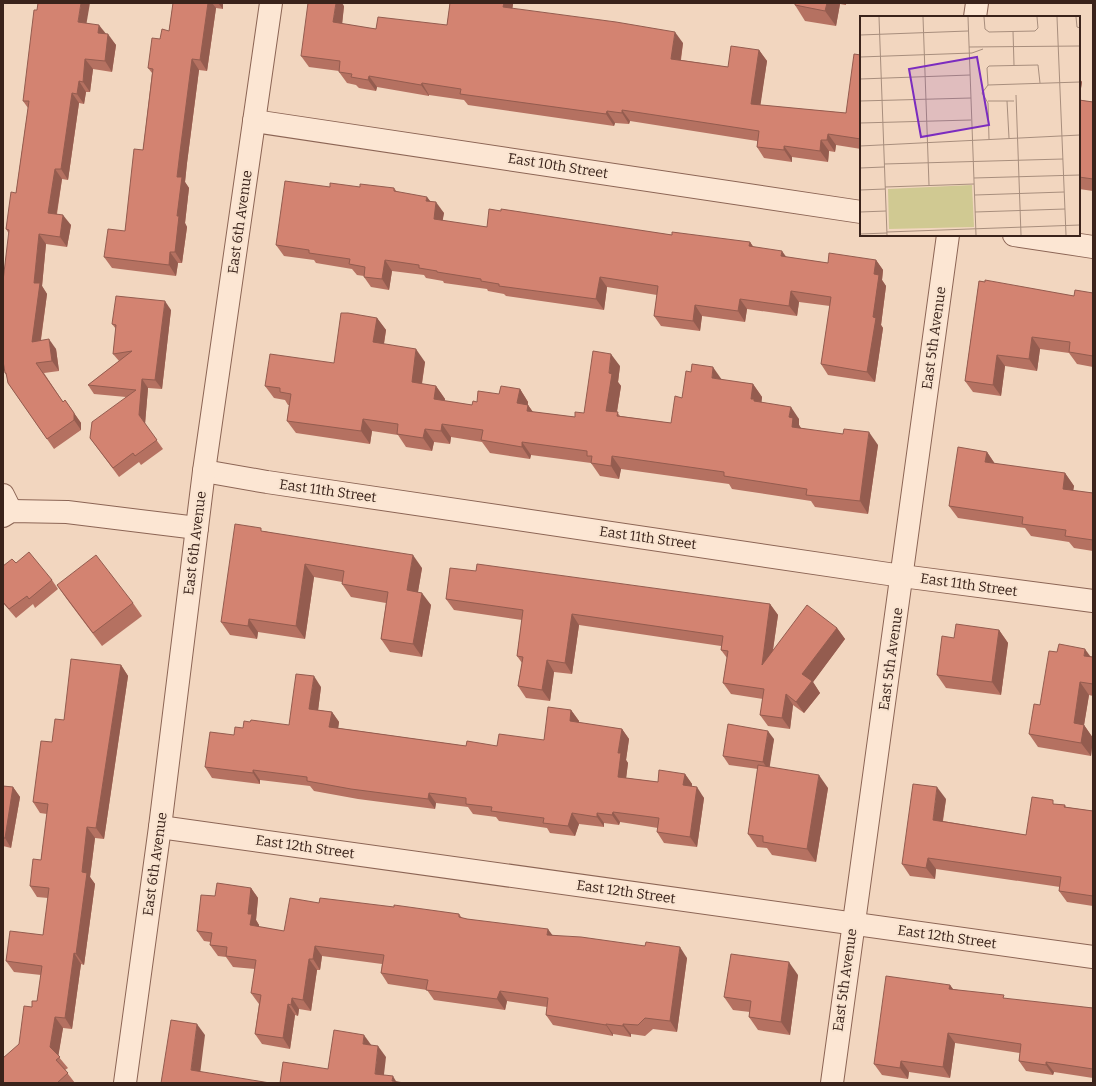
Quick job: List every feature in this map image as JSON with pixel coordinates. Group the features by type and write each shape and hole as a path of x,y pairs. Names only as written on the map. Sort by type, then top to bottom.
{"street":[{"name":"East 6th Avenue","path":"125,1083 160,827 204,471 271,3"},
{"path":"976,16 977,3"},
{"name":"East 10th Street","path":"254,121 860,212"},
{"name":"East 5th Avenue","path":"832,1083 948,236"},
{"path":"1021,236 1093,247"},
{"name":"East 11th Street","path":"204,471 266,482 902,576 1093,601"},
{"path":"6,508 67,512 197,528"},
{"name":"East 12th Street","path":"160,827 1093,957"}],"building":[{"path":"38,3 81,3 78,22 99,25 98,33 108,34 105,61 85,59 83,82 79,81 77,94 72,93 61,169 55,169 48,213 63,215 60,237 39,234 34,283 40,283 32,342 49,339 52,361 36,363 63,402 65,400 74,413 74,420 47,439 8,383 3,361 3,281 9,230 6,229 11,192 16,193 29,101 23,101 34,10 37,10"},
{"path":"173,3 208,3 200,60 192,59 177,177 182,177 177,216 179,216 175,252 170,252 169,265 104,257 108,229 125,231 134,149 143,150 153,69 148,68 152,38 160,39 162,29 169,31"},
{"path":"308,3 336,3 333,22 376,29 378,17 447,25 450,3 504,3 503,7 616,22 675,32 671,59 728,67 731,46 759,50 751,104 846,113 854,54 860,55 860,139 828,134 827,140 821,140 820,151 784,146 784,150 757,147 759,131 622,110 622,113 607,111 606,114 460,94 461,89 422,83 421,85 369,76 368,80 351,77 352,74 339,72 340,61 301,56"},
{"path":"795,3 827,3 825,11 795,5"},
{"path":"1080,100 1093,102 1093,179 1080,177"},
{"path":"285,181 330,187 330,183 360,187 360,184 394,188 394,191 427,197 426,201 436,202 434,219 487,227 489,209 501,211 501,209 672,235 672,232 750,242 749,246 782,251 781,256 828,263 829,253 876,260 874,274 879,275 873,317 876,318 867,372 821,364 831,297 791,291 789,306 740,299 738,311 695,305 693,321 654,316 658,286 600,277 596,299 499,286 499,284 481,281 481,279 419,268 419,265 385,260 382,279 364,277 365,267 349,264 350,259 309,253 309,250 276,245"},
{"path":"985,280 1074,296 1075,290 1093,293 1093,356 1069,352 1070,342 1032,337 1029,359 997,355 993,385 965,381 979,281 985,282"},
{"path":"116,296 165,301 155,380 142,379 139,415 157,440 135,456 133,453 113,468 90,438 92,422 136,390 88,385 132,351 113,354 116,325 112,324"},
{"path":"341,313 377,318 373,342 416,349 412,382 436,386 434,399 472,405 473,401 477,402 478,391 499,394 501,386 520,389 517,403 528,405 527,411 575,417 575,412 584,413 593,351 611,354 609,373 612,374 606,411 618,412 617,416 671,423 675,396 682,398 686,371 691,372 692,364 713,367 712,378 753,384 751,399 754,399 754,401 791,407 789,417 793,418 792,427 843,434 844,429 869,432 860,501 806,495 807,489 724,476 724,472 612,456 611,466 591,463 592,456 587,456 587,451 522,442 522,447 481,440 483,430 442,424 441,431 425,429 423,438 397,434 398,424 363,419 361,431 287,421 291,394 280,392 280,388 265,386 270,354 334,363"},
{"path":"958,447 987,452 985,462 1065,473 1063,489 1093,493 1093,540 1065,536 1066,530 1022,524 1023,517 949,506"},
{"path":"235,524 261,528 261,531 413,555 407,590 422,593 413,644 381,639 388,592 342,584 344,571 305,564 296,626 249,619 248,626 221,622"},
{"path":"29,552 52,580 29,599 27,596 9,609 3,602 3,566 12,559 16,563"},
{"path":"96,555 133,603 93,633 57,585"},
{"path":"477,564 770,604 762,665 807,605 837,628 802,674 812,681 796,702 786,694 782,718 760,715 764,689 723,683 728,651 721,650 723,636 572,614 565,663 547,660 542,690 518,686 523,657 517,656 523,610 446,599 450,568 476,571"},
{"path":"956,624 999,630 992,682 937,675 942,636 954,638"},
{"path":"1059,644 1085,649 1084,656 1093,657 1093,684 1080,682 1074,723 1084,725 1081,743 1029,734 1034,704 1040,705 1049,651 1057,652"},
{"path":"71,659 121,665 96,828 87,827 82,872 87,873 76,954 74,953 65,1018 55,1017 50,1047 60,1057 56,1060 68,1073 57,1083 3,1083 3,1058 19,1044 24,1006 32,1007 32,1001 37,1001 42,966 6,961 10,931 43,935 49,888 30,886 33,859 41,860 48,804 33,802 41,741 52,742 55,719 64,720"},
{"path":"296,674 314,676 309,709 332,712 329,727 466,746 467,741 497,746 499,734 544,740 548,707 571,710 570,721 622,729 618,753 621,753 618,777 658,782 659,770 685,774 683,785 697,787 690,837 657,832 659,818 613,812 612,815 597,813 597,817 572,813 568,826 543,823 544,818 491,811 492,807 466,804 466,798 429,793 428,799 351,789 307,781 307,777 253,770 253,773 205,767 210,732 234,735 235,727 243,728 244,721 250,722 251,720 289,725"},
{"path":"728,724 768,731 763,762 723,756"},
{"path":"758,765 819,775 807,849 763,842 763,836 748,834"},
{"path":"913,784 937,787 933,820 1026,835 1032,797 1053,800 1053,804 1065,805 1064,807 1093,811 1093,896 1059,891 1061,877 928,858 926,868 902,864"},
{"path":"3,786 13,787 5,838 3,838"},
{"path":"217,883 251,888 248,914 252,914 250,925 284,931 290,898 319,903 320,898 394,907 394,905 459,914 459,917 467,919 548,929 547,935 581,937 645,946 646,942 680,947 670,1021 645,1018 638,1025 606,1025 546,1015 548,998 500,991 497,999 426,990 428,980 381,973 384,955 315,946 313,959 309,959 303,1000 292,998 291,1005 288,1004 283,1038 255,1034 261,995 251,993 256,960 226,956 227,947 210,945 212,933 197,931 201,895 215,896"},
{"path":"731,954 789,962 781,1022 749,1017 751,1001 724,997"},
{"path":"886,976 950,985 949,989 1004,995 1003,998 1093,1008 1093,1069 1046,1062 1046,1065 1019,1061 1021,1044 948,1033 943,1067 901,1061 900,1068 874,1064"},
{"path":"171,1020 197,1024 191,1070 270,1083 161,1083"},
{"path":"334,1030 364,1035 363,1044 378,1046 375,1074 393,1076 392,1081 404,1083 280,1083 283,1062 328,1069"}]}
